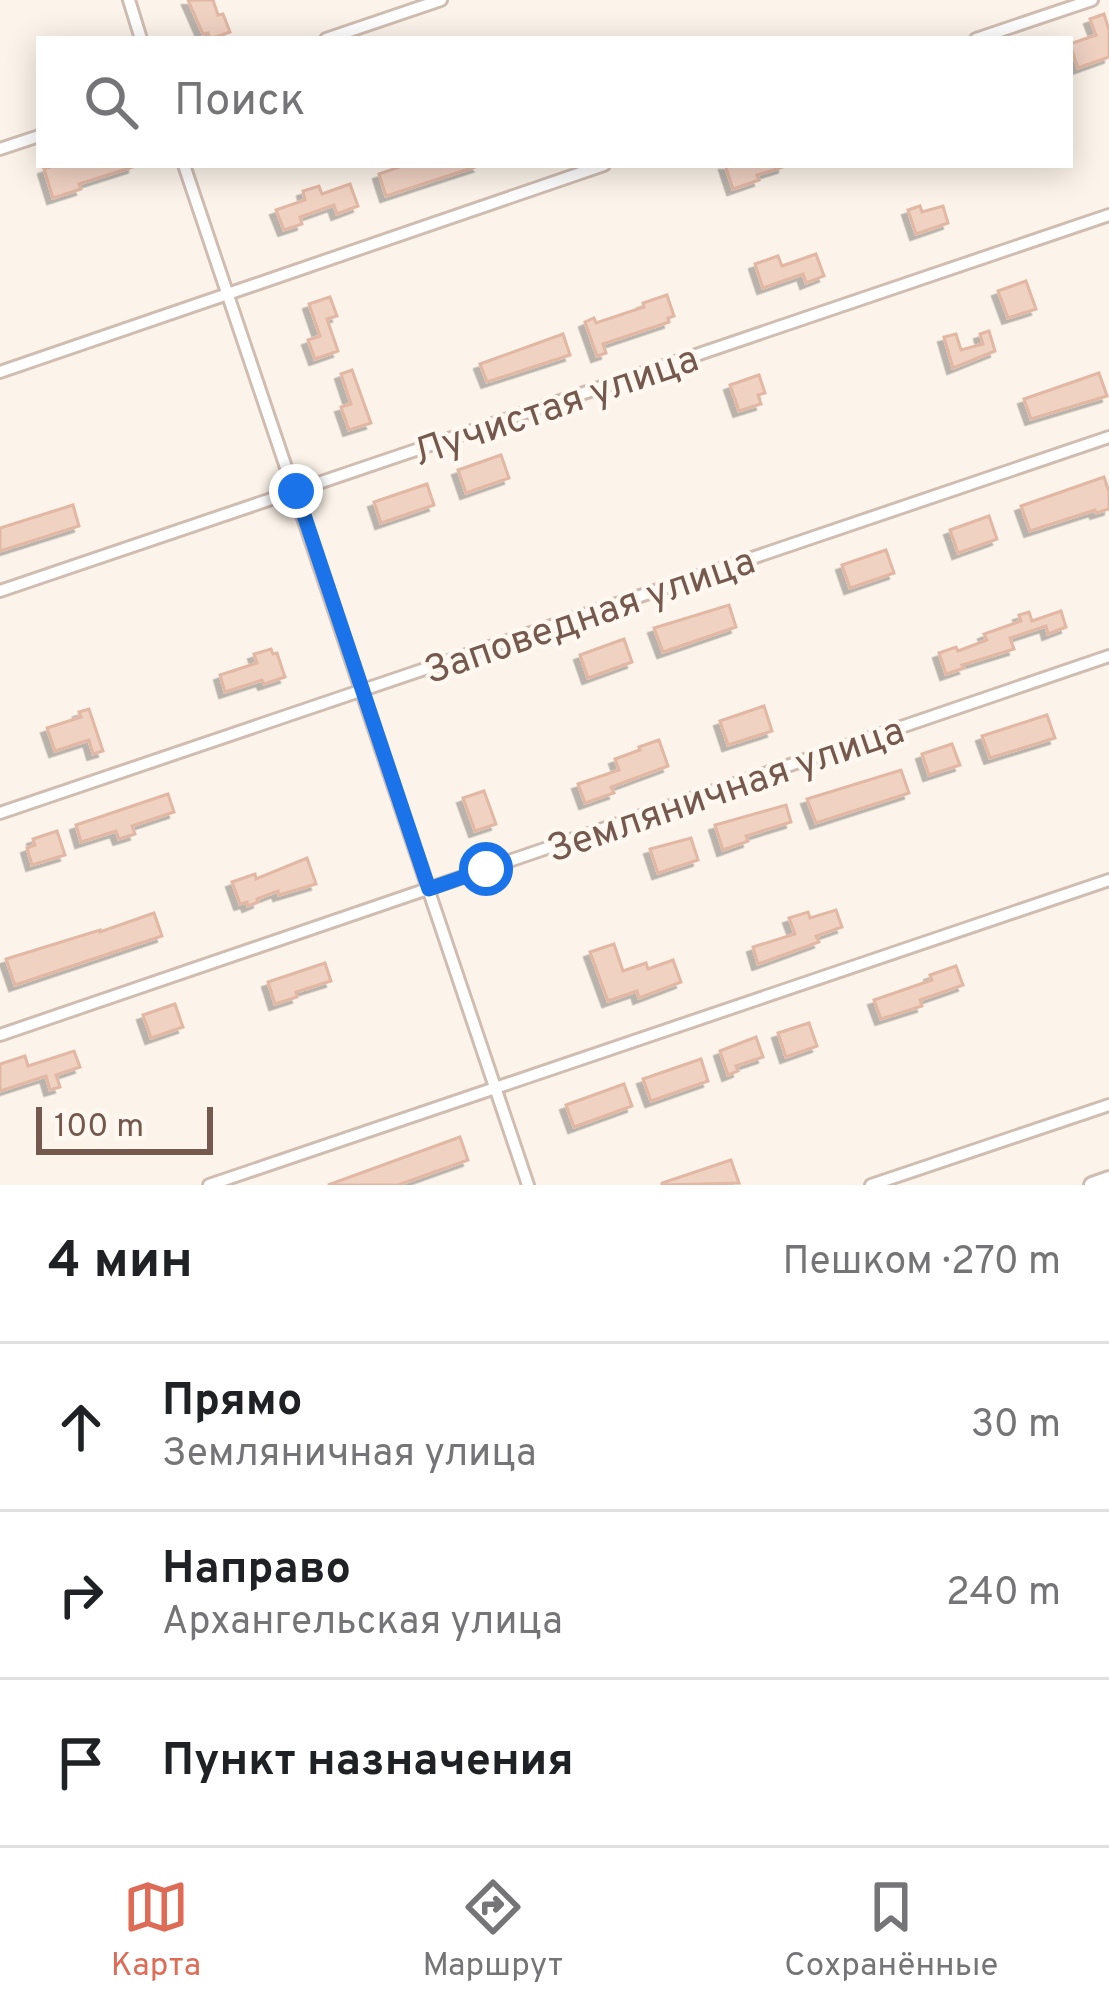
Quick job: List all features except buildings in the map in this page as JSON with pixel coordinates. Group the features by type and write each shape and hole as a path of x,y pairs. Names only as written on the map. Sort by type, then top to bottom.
{"street":[{"path":"128,0 141,36"},
{"path":"335,36 441,0"},
{"path":"985,36 1091,0"},
{"path":"0,149 36,137"},
{"path":"185,168 528,1185"},
{"path":"0,372 595,168"},
{"name":"Лучистая улица","path":"0,591 1109,215"},
{"name":"Заповедная улица","path":"0,813 1109,437"},
{"name":"Земляничная улица","path":"0,1035 1109,656"},
{"path":"209,1185 1109,880"},
{"path":"872,1185 1109,1105"},
{"path":"1092,1185 1109,1179"}],"route":[{"path":"296,491 429,889 486,869"}]}
